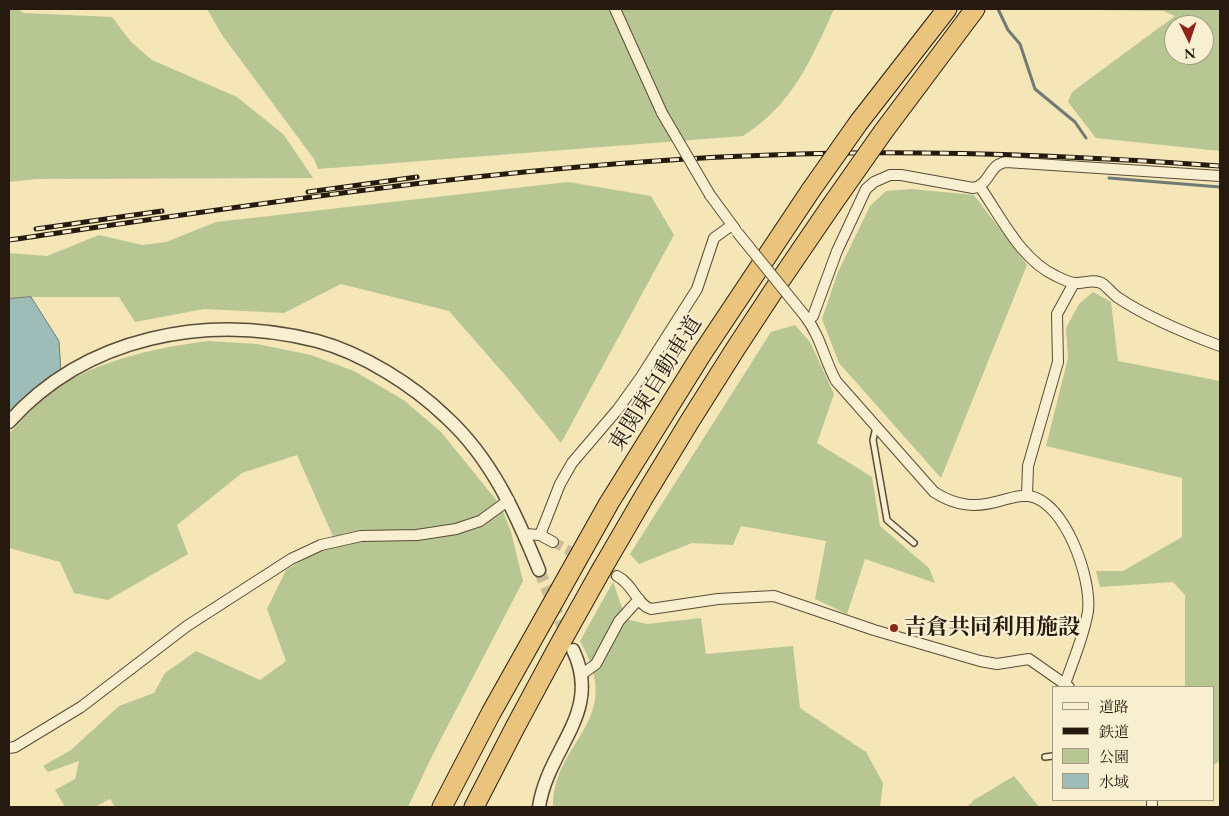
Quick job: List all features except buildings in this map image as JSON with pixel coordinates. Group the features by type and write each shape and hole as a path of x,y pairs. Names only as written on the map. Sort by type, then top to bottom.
{"highway":[{"name":"東関東自動車道","path":"442,807 491,713 609,503 703,352 811,190 859,122 947,9"},
{"path":"474,807 594,582 734,350 831,206 919,81 975,9"}],"street":[{"path":"616,9 662,113 710,195 806,318 823,346 826,363 836,381 934,492 948,501 967,506 986,506 1017,496 1027,496 1048,504 1064,524 1084,573 1088,612 1067,686 1028,659 997,664 980,661 874,630 774,596 738,597 650,609 644,607 626,580 617,576"},
{"path":"980,187 994,167 1006,162 1220,176"},
{"path":"806,318 813,316 837,251 866,189 874,182 890,176 901,175 959,186 980,187"},
{"path":"980,187 1036,263 1055,276 1074,283 1086,281 1102,282 1117,296 1138,308 1185,333 1220,346"},
{"path":"540,535 560,484 572,463 618,409 646,370 697,289 714,238 735,229"},
{"path":"1027,496 1028,466 1058,362 1058,314 1074,283"},
{"path":"9,422 41,392 73,368 112,349 136,341 189,331 255,331 319,342 364,360 407,386 446,416 472,444 509,500 538,570"},
{"path":"9,748 15,747 81,707 187,626 291,559 321,545 361,536 417,535 456,529 480,521 509,500"},
{"path":"524,534 540,535 553,542"},
{"path":"581,675 596,664 619,621 639,599"},
{"path":"539,807 550,768 581,704 581,675 573,650"}],"lane":[{"path":"876,427 873,440 887,520 914,543"},
{"path":"1045,758 1052,756"}],"green space":[{"path":"9,9 18,9 24,13 112,17 131,42 152,60 237,97 284,135 313,178 36,179 9,182"},
{"path":"207,9 834,9 799,80 775,110 743,136 318,169 314,159 222,35"},
{"path":"1030,9 1220,9 1220,151 1096,138 1068,102 1072,92 1164,24 1164,65 1214,65 1214,15 1173,15 1163,11"},
{"path":"568,182 651,196 674,235 561,443 449,311 341,284 284,313 204,309 135,322 119,297 31,297 9,299 9,253 47,256 99,235 142,245 166,242 216,222"},
{"path":"912,189 974,195 1027,265 941,478 839,363 822,319 838,272 870,206 886,191"},
{"path":"1093,292 1111,302 1118,361 1220,381 1220,761 1214,764 1214,686 1185,686 1185,595 1173,582 1100,587 1096,571 1123,571 1182,537 1182,478 1046,446 1068,358 1066,328 1079,304"},
{"path":"795,325 810,342 834,394 817,443 872,477 880,526 929,568 935,583 865,559 847,614 815,599 826,541 741,526 733,545 692,543 639,564 630,554 771,332"},
{"path":"208,341 257,344 311,355 354,371 405,401 441,432 501,506 511,532 523,581 431,758 408,807 115,807 110,799 95,807 65,807 55,790 75,779 79,761 48,772 43,766 71,750 119,706 154,693 165,673 196,651 260,680 286,661 267,609 286,570 335,541 297,455 242,473 177,525 188,554 108,600 74,593 60,562 9,548 9,434 29,413 57,388 99,366 135,355"},
{"path":"613,582 626,619 647,624 701,618 706,654 793,646 800,708 866,752 883,783 880,807 553,807 556,784 564,764 592,712 596,692 592,669 580,641"},
{"path":"1014,776 1039,807 967,807 974,800"}],"water":[{"path":"31,297 59,341 61,373 9,418 9,299"}],"waterway":[{"path":"998,9 1008,30 1020,44 1035,89 1075,122 1086,138"},
{"path":"1109,178 1220,187"}],"tunnel":[{"path":"553,542 617,576"},
{"path":"539,570 568,639"}],"railway":[{"path":"9,240 403,185 502,174 700,158 799,154 957,153 1115,159 1220,166"},
{"path":"308,192 417,177"},
{"path":"36,229 162,211"}],"place":[{"name":"吉倉共同利用施設","path":"894,628"}]}
